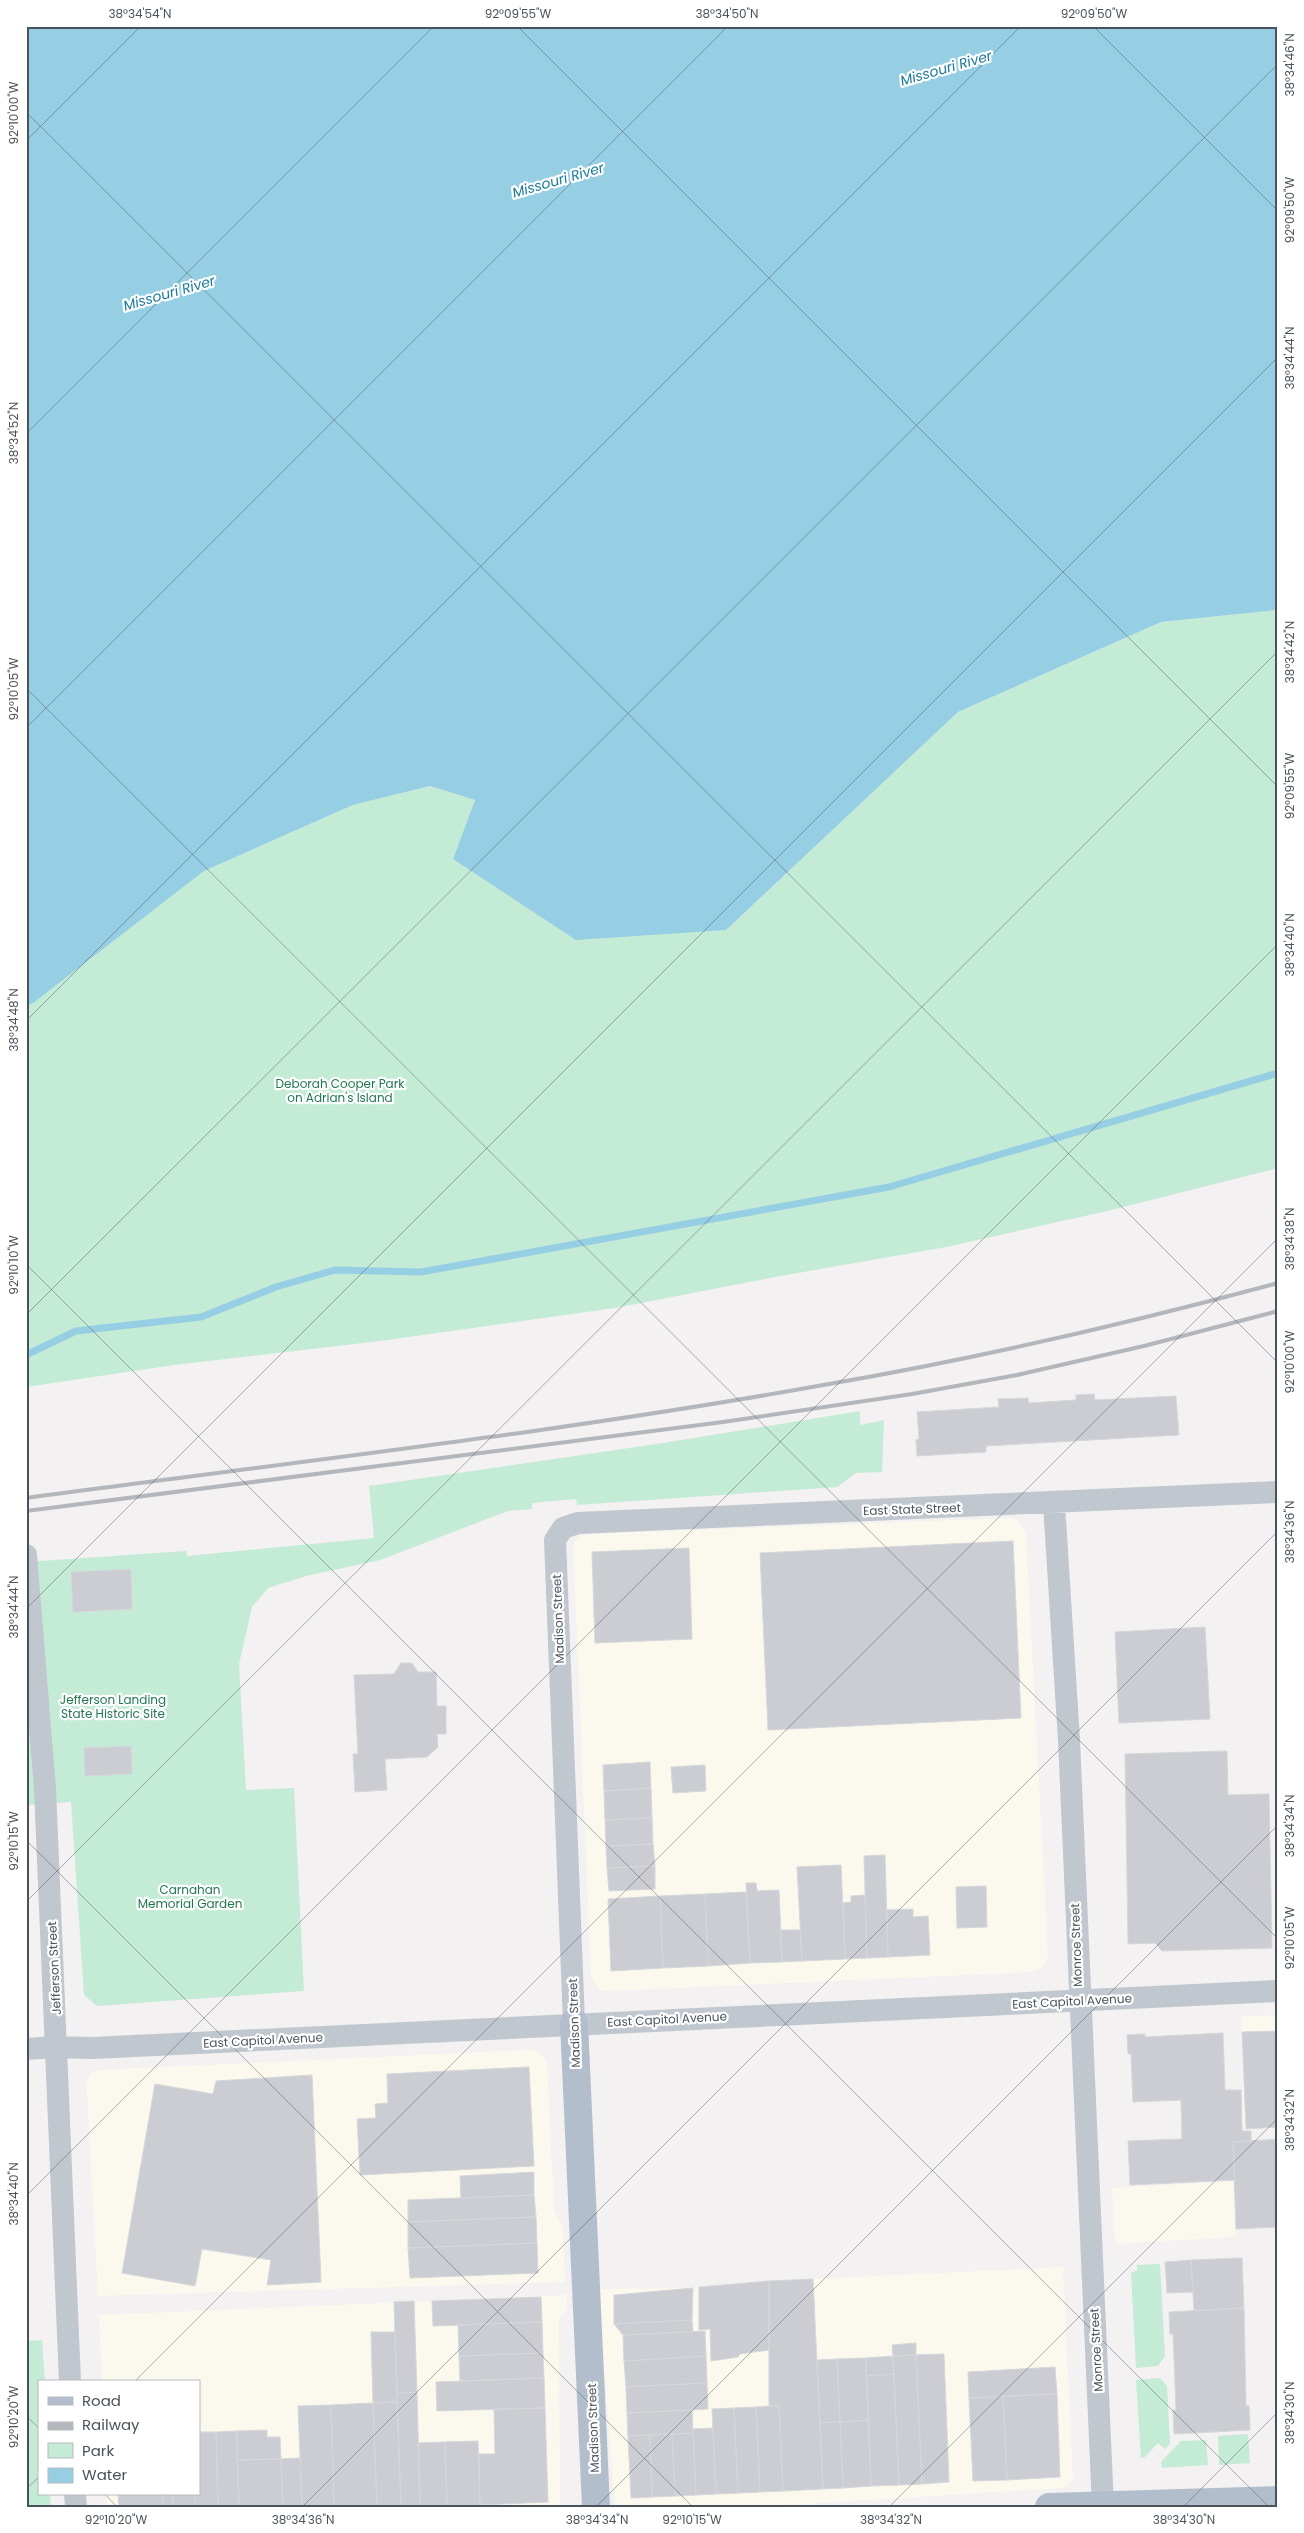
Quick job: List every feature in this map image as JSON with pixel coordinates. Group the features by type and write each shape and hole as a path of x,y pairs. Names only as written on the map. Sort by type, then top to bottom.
{"main road":[{"name":"Madison Street","path":"574,2023 596,2507"},
{"path":"1049,2507 1278,2500"}],"street":[{"name":"East State Street","path":"555,1540 563,1528 578,1523 1054,1504 1278,1492"},
{"name":"Monroe Street","path":"1054,1504 1069,1740 1102,2505"},
{"name":"Madison Street","path":"555,1540 574,2023"},
{"name":"Jefferson Street","path":"26,1554 45,1789 70,2380"},
{"name":"East Capitol Avenue","path":"26,2049 56,2046 92,2048 574,2023 1278,1991"}],"shaded area":[{"path":"1010,1518 1019,1520 1026,1535 1048,1956 1042,1968 1032,1972 600,1990 591,1976 573,1544 577,1538 585,1534"},
{"path":"1278,2015 1278,2128 1244,2130 1241,2016"},
{"path":"537,2051 547,2061 554,2210 563,2227 565,2282 98,2296 87,2092 90,2074 99,2070"},
{"path":"1233,2181 1236,2237 1115,2244 1112,2188"},
{"path":"1063,2267 1073,2479 1068,2486 1063,2488 760,2507 615,2507 600,2319 600,2289 693,2288 769,2281"},
{"path":"567,2295 567,2310 559,2317 560,2507 107,2507 107,2496 200,2496 200,2380 102,2380 99,2315"}],"green space":[{"name":"Deborah Cooper Park on Adrian's Island","path":"1278,610 1278,1168 1107,1211 946,1247 615,1308 380,1341 174,1365 26,1387 26,1005 33,1002 204,871 353,805 430,786 475,800 453,859 726,930 958,712 1161,622"},
{"path":"860,1411 860,1425 884,1420 882,1472 856,1473 837,1487 577,1505 576,1499 532,1503 532,1509 508,1511 380,1560 306,1576 268,1588 252,1607 239,1664 246,1790 294,1788 304,1991 97,2006 84,1995 71,1802 26,1805 26,1562 186,1551 187,1556 374,1538 369,1486 663,1443"},
{"path":"1160,2264 1165,2356 1158,2366 1136,2368 1131,2272 1137,2271 1137,2265"},
{"path":"42,2340 45,2380 38,2380 38,2496 50,2496 51,2507 26,2507 26,2341"},
{"path":"1160,2378 1167,2386 1170,2444 1165,2449 1158,2443 1145,2457 1141,2458 1136,2380"},
{"path":"1248,2434 1250,2463 1219,2465 1218,2436"},
{"path":"1206,2440 1208,2465 1162,2468 1161,2462 1181,2441"}],"water":[{"name":"Missouri River","path":"26,26 1278,26 1278,610 1161,622 958,712 726,930 576,940 453,859 475,800 430,786 353,805 204,871 33,1003 26,1005"}],"building":[{"path":"1094,1394 1095,1400 1176,1396 1179,1435 986,1446 986,1452 917,1456 916,1440 919,1439 917,1412 999,1407 998,1399 1028,1398 1029,1403 1076,1400 1076,1395"},
{"path":"1013,1541 1021,1718 768,1730 760,1553"},
{"path":"689,1548 692,1639 595,1643 592,1552"},
{"path":"131,1569 132,1609 73,1612 71,1572"},
{"path":"1205,1627 1210,1719 1119,1723 1115,1632"},
{"path":"401,1663 412,1663 418,1672 436,1672 437,1706 446,1706 446,1734 437,1734 438,1747 427,1757 385,1759 387,1790 355,1792 353,1754 358,1754 354,1675 394,1674"},
{"path":"131,1746 132,1774 85,1776 84,1748"},
{"path":"1227,1751 1228,1795 1269,1794 1272,1948 1162,1951 1155,1943 1128,1944 1125,1754"},
{"path":"650,1762 651,1788 604,1791 603,1765"},
{"path":"705,1765 706,1791 673,1793 671,1767"},
{"path":"651,1788 652,1818 605,1820 604,1791"},
{"path":"652,1818 653,1844 606,1846 605,1820"},
{"path":"653,1844 655,1866 607,1868 606,1846"},
{"path":"885,1855 888,1957 867,1958 864,1856"},
{"path":"841,1865 845,1959 802,1961 797,1867"},
{"path":"655,1866 655,1889 609,1891 607,1868"},
{"path":"746,1883 756,1883 757,1891 779,1890 782,1962 750,1963"},
{"path":"986,1886 987,1927 957,1928 956,1887"},
{"path":"746,1892 750,1963 708,1966 705,1894"},
{"path":"705,1894 708,1966 663,1968 660,1896"},
{"path":"865,1895 867,1958 845,1959 843,1903 851,1902 851,1896"},
{"path":"660,1896 663,1968 611,1971 608,1899"},
{"path":"913,1909 913,1917 928,1916 930,1955 888,1957 887,1910"},
{"path":"780,1930 800,1930 802,1961 782,1962"},
{"path":"1278,2031 1278,2127 1246,2129 1242,2032"},
{"path":"1223,2033 1225,2090 1241,2090 1242,2131 1251,2131 1251,2141 1233,2142 1235,2180 1130,2185 1128,2141 1182,2139 1181,2100 1133,2102 1131,2054 1128,2054 1127,2035 1145,2034 1145,2037"},
{"path":"529,2067 534,2166 360,2175 357,2119 376,2118 375,2104 388,2103 387,2074"},
{"path":"312,2075 321,2282 267,2285 271,2260 202,2249 195,2286 122,2273 155,2084 213,2094 216,2081"},
{"path":"1278,2139 1278,2227 1236,2229 1233,2142"},
{"path":"534,2172 534,2195 461,2198 460,2176"},
{"path":"534,2195 536,2217 408,2222 408,2200"},
{"path":"536,2217 537,2243 408,2248 408,2222"},
{"path":"537,2243 538,2273 410,2278 408,2248"},
{"path":"1242,2258 1244,2308 1194,2311 1191,2260"},
{"path":"1191,2260 1193,2292 1167,2293 1165,2262"},
{"path":"813,2279 823,2489 783,2491 779,2406 769,2406 769,2281"},
{"path":"769,2281 769,2350 711,2361 710,2329 699,2330 699,2287"},
{"path":"693,2288 692,2320 614,2324 614,2295"},
{"path":"541,2297 542,2322 433,2326 432,2301"},
{"path":"414,2301 417,2392 397,2393 394,2302"},
{"path":"1244,2308 1246,2406 1249,2406 1250,2430 1174,2434 1173,2410 1176,2410 1173,2334 1170,2334 1169,2312"},
{"path":"692,2320 693,2332 623,2335 614,2324"},
{"path":"542,2322 543,2353 459,2356 458,2325"},
{"path":"705,2331 706,2356 624,2361 623,2335"},
{"path":"371,2332 395,2332 397,2402 373,2403"},
{"path":"916,2343 916,2355 893,2356 892,2345"},
{"path":"543,2353 544,2378 460,2381 459,2356"},
{"path":"944,2354 949,2482 922,2484 916,2355"},
{"path":"916,2355 922,2484 899,2485 893,2356"},
{"path":"706,2356 707,2383 626,2387 624,2361"},
{"path":"893,2356 894,2374 866,2376 866,2358"},
{"path":"866,2358 869,2420 840,2422 837,2359"},
{"path":"837,2359 840,2422 820,2423 817,2360"},
{"path":"1055,2367 1057,2394 969,2398 968,2372"},
{"path":"894,2374 899,2485 871,2486 866,2376"},
{"path":"544,2378 545,2408 437,2411 436,2382"},
{"path":"707,2383 708,2409 627,2413 626,2387"},
{"path":"417,2392 420,2507 401,2507 397,2393"},
{"path":"1057,2394 1060,2477 1007,2480 1003,2396"},
{"path":"1003,2396 1007,2480 973,2481 969,2398"},
{"path":"397,2402 401,2507 377,2507 373,2403"},
{"path":"373,2403 377,2507 334,2507 331,2405"},
{"path":"331,2405 334,2507 302,2507 298,2406"},
{"path":"779,2406 783,2491 760,2492 756,2407"},
{"path":"756,2407 760,2492 738,2493 734,2408"},
{"path":"545,2408 548,2502 480,2505 479,2454 495,2454 494,2409"},
{"path":"734,2408 738,2493 716,2494 712,2409"},
{"path":"692,2410 693,2433 628,2436 627,2413"},
{"path":"869,2420 871,2486 843,2488 840,2422"},
{"path":"840,2422 843,2488 823,2489 820,2423"},
{"path":"713,2428 716,2494 696,2495 693,2429"},
{"path":"267,2430 267,2437 280,2437 281,2459 237,2460 237,2431"},
{"path":"237,2431 239,2507 218,2507 216,2432"},
{"path":"200,2432 216,2432 218,2507 196,2507 195,2496 200,2496"},
{"path":"693,2433 696,2495 675,2496 672,2434"},
{"path":"672,2434 675,2496 652,2497 650,2435"},
{"path":"650,2435 652,2497 631,2498 628,2436"},
{"path":"478,2441 480,2505 447,2506 445,2442"},
{"path":"445,2442 447,2506 420,2507 418,2443"},
{"path":"300,2458 302,2507 283,2507 281,2459"},
{"path":"281,2459 283,2507 239,2507 237,2460"},
{"path":"118,2496 162,2496 163,2507 119,2507"},
{"path":"162,2496 173,2496 173,2507 163,2507"},
{"path":"173,2496 195,2496 196,2507 173,2507"}],"waterway":[{"path":"26,1355 76,1331 201,1317 276,1287 335,1270 421,1272 889,1187 1278,1073"}],"railway":[{"path":"26,1498 428,1446 729,1401 886,1374 998,1351 1111,1326 1278,1283"},
{"path":"26,1511 723,1422 912,1394 1017,1375 1144,1346 1278,1311"}],"park label":[{"name":"Jefferson Landing State Historic Site","path":"113,1706"},
{"name":"Carnahan Memorial Garden","path":"190,1896"}]}
